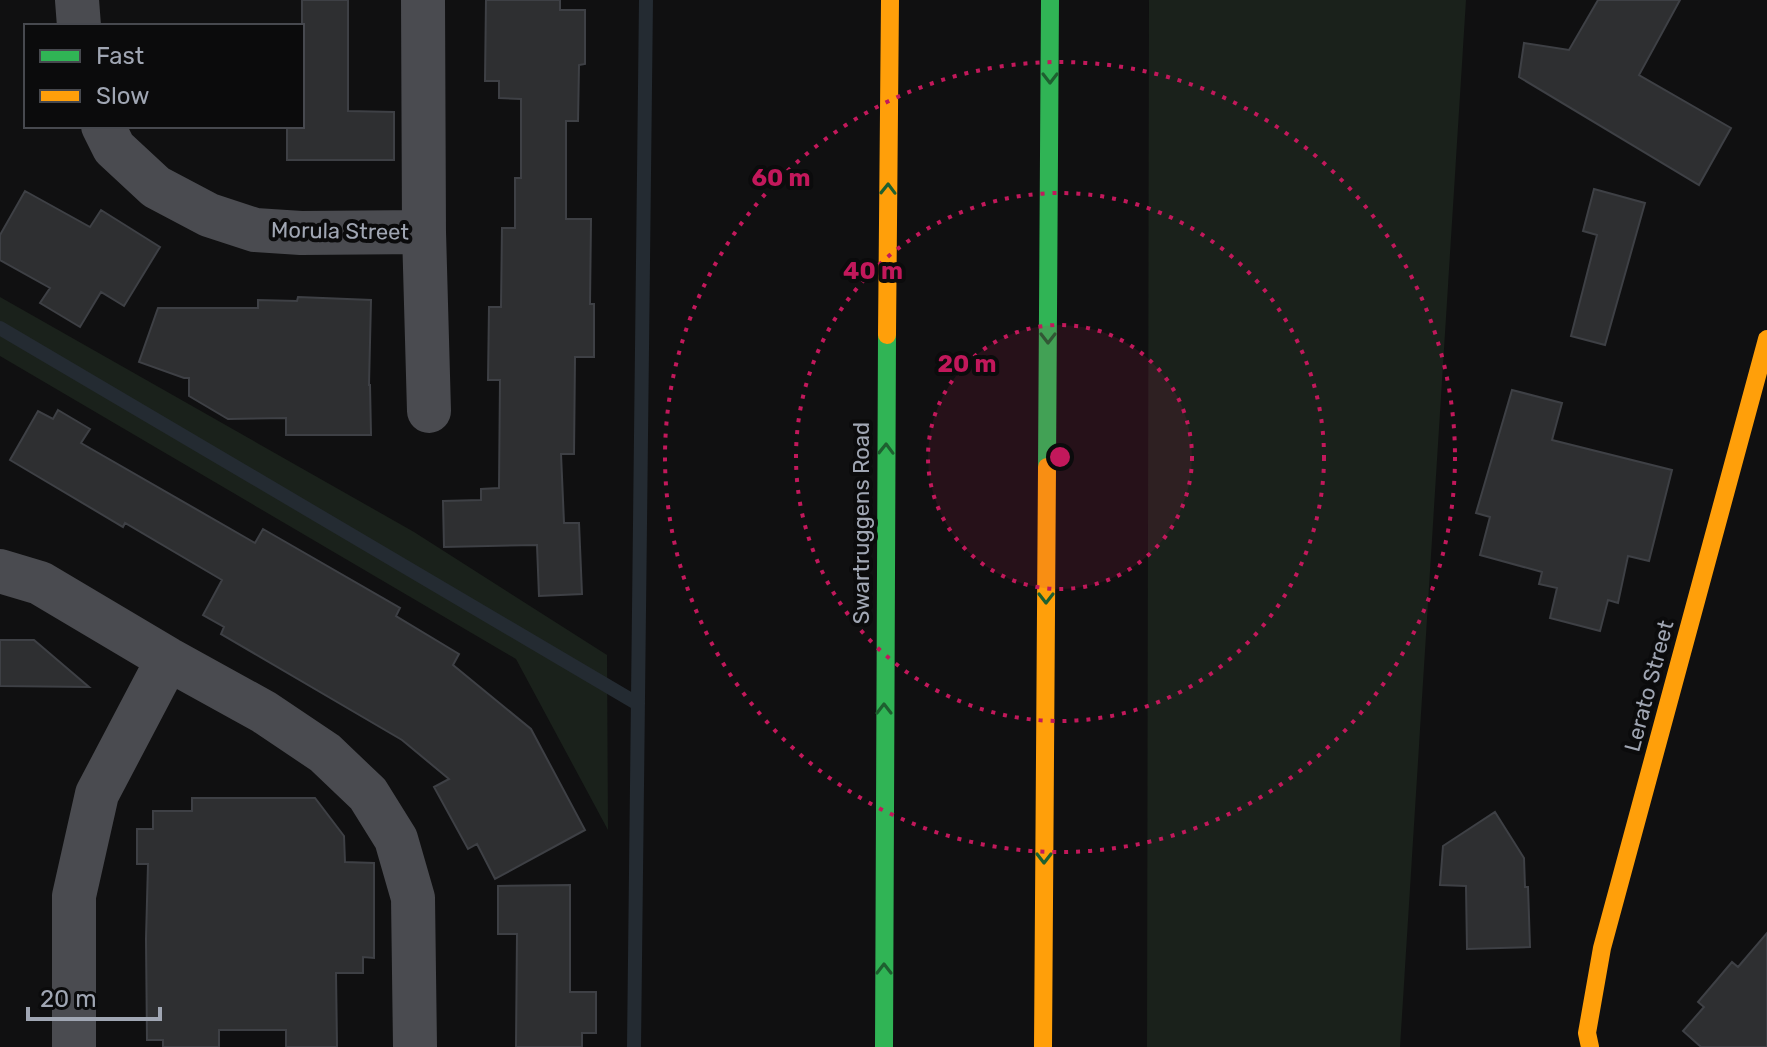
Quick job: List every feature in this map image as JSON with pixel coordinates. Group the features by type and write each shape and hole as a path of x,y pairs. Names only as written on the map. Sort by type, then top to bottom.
{"main road":[{"name":"Swartruggens Road","path":"884,1047 890,0"},
{"path":"1043,1047 1050,0"},
{"name":"Lerato Street","path":"1590,1047 1587,1033 1602,948 1767,339"}],"street":[{"path":"77,0 79,24"},
{"name":"Morula Street","path":"423,0 429,411"},
{"name":"Morula Street","path":"104,128 114,148 156,187 209,215 255,230 301,233 424,232"},
{"path":"0,571 40,583 264,712 325,753 368,794 396,839 413,898 415,1047"},
{"path":"74,1047 74,896 97,794 168,659"}],"shaded area":[{"path":"1149,0 1466,0 1400,1047 1147,1047"},
{"path":"0,297 414,532 607,655 608,830 516,659 0,356"}],"building":[{"path":"302,0 348,0 348,111 394,112 394,160 287,160 287,128 304,128"},
{"path":"486,0 560,0 560,10 585,10 585,64 579,65 578,121 566,121 566,219 591,219 590,304 594,304 594,357 575,357 574,454 561,454 564,523 579,523 582,594 539,596 537,545 444,547 443,501 481,500 481,489 499,488 500,380 488,380 489,307 501,307 502,228 515,228 515,178 521,178 521,99 499,98 499,81 485,81"},
{"path":"1598,0 1680,0 1639,75 1731,128 1699,185 1519,77 1524,43 1569,50"},
{"path":"1594,189 1645,203 1605,345 1571,336 1597,235 1583,231"},
{"path":"25,191 90,227 101,210 160,247 124,306 101,292 80,327 40,303 50,288 0,260 0,235"},
{"path":"298,297 371,300 371,435 286,435 286,418 228,419 189,396 189,378 139,362 158,308 258,308 258,300 297,301"},
{"path":"1512,390 1562,403 1552,440 1672,470 1649,561 1628,556 1618,603 1608,600 1600,631 1550,618 1557,588 1539,584 1542,572 1480,555 1490,517 1476,513"},
{"path":"58,410 90,429 81,443 255,543 263,529 400,608 396,616 459,654 453,665 531,729 585,830 495,879 477,844 468,849 434,787 449,779 402,740 221,634 224,627 203,615 222,580 125,523 123,527 10,460 38,411 53,419"},
{"path":"0,640 34,640 89,687 0,686"},
{"path":"192,798 315,798 344,836 345,862 374,863 374,958 363,957 363,973 336,973 337,1047 286,1047 286,1030 219,1030 219,1047 163,1047 163,1040 147,1040 148,864 137,864 137,829 153,829 153,811 192,811"},
{"path":"1495,812 1524,858 1530,947 1467,949 1466,886 1440,885 1443,846"},
{"path":"570,885 570,992 596,992 596,1033 582,1033 582,1047 516,1047 517,934 498,934 498,886"},
{"path":"1767,933 1767,1047 1701,1047 1683,1031 1704,1007 1698,1002 1732,962 1738,967"}],"waterway":[{"path":"634,1047 646,0"},
{"path":"0,328 638,704"}],"traffic: fast":[{"path":"1047,467 1050,0"},
{"path":"884,1047 887,335"}],"traffic: slow":[{"path":"887,335 890,0"},
{"path":"1590,1047 1587,1033 1602,948 1767,339"},
{"path":"1043,1047 1047,467"}]}
